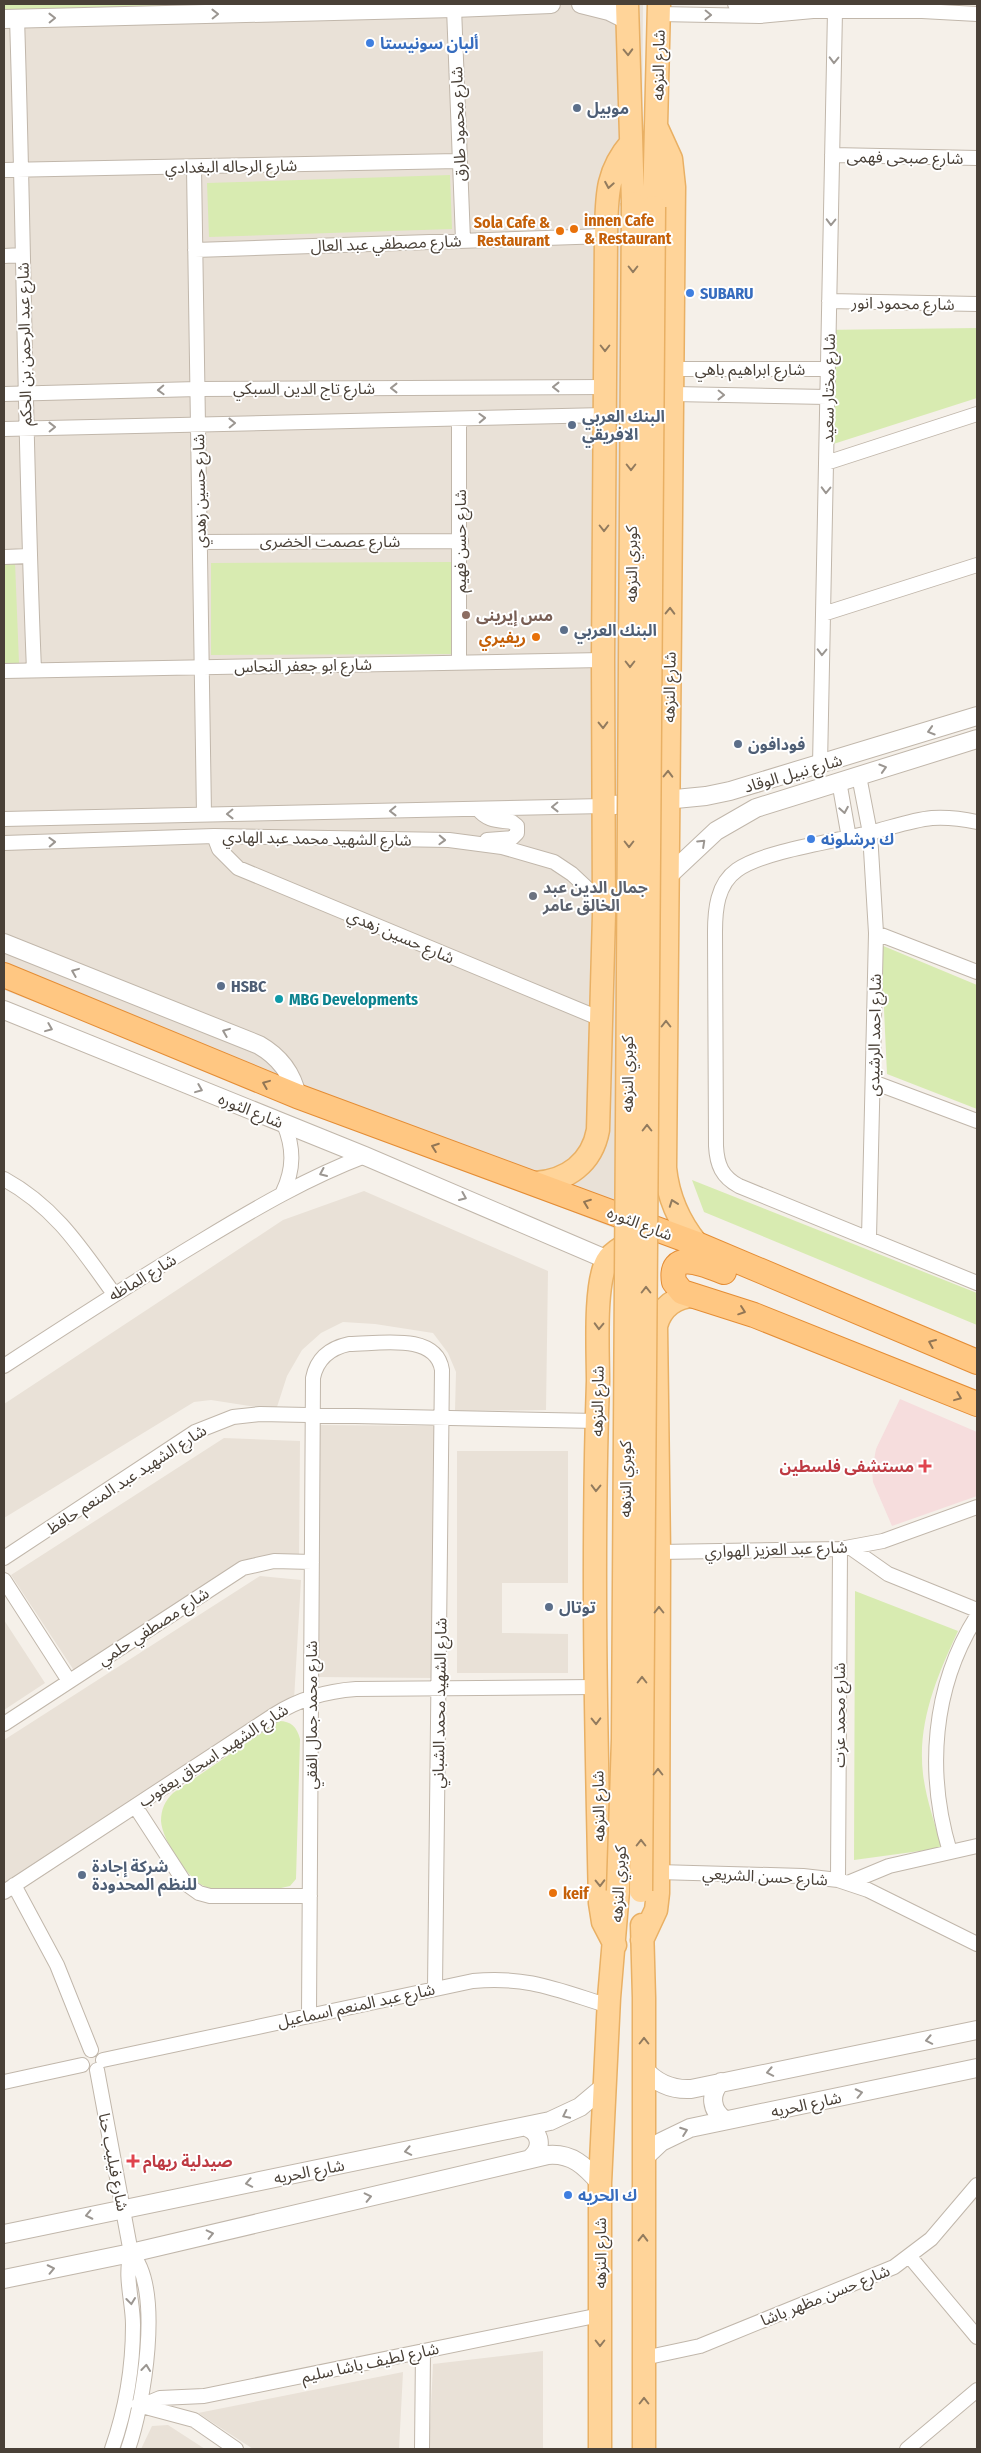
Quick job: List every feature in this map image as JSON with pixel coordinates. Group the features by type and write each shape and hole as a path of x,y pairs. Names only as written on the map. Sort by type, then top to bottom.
{"highway":[{"name":"شارع الثوره","path":"4,975 297,1096 697,1244 977,1362"},
{"path":"788,1283 776,1286 761,1285 694,1261 686,1261 679,1264 674,1270 674,1282 678,1289 754,1315 977,1404"}],"main road":[{"name":"شارع النزهه","path":"644,205 656,126 659,9"},
{"name":"شارع النزهه","path":"627,12 632,143 644,205"},
{"name":"شارع النزهه","path":"656,126 667,146 674,173 666,1178 677,1213 697,1244"},
{"path":"535,1183 554,1180 572,1172 592,1149 598,1130 604,914 602,660 606,236 610,178 615,165 632,143"},
{"name":"كوبري النزهه","path":"642,1940 644,205"},
{"name":"كوبري النزهه","path":"614,1945 623,1729 644,205"},
{"path":"600,1045 628,1056 647,1056 666,1049"},
{"path":"608,1260 633,1240 670,1234"},
{"name":"شارع النزهه","path":"600,2449 600,2183 614,1945 603,1922 600,1903 595,1687 600,1288 608,1260"},
{"path":"644,2449 642,1940 656,1910 658,1872 659,1552 657,1320 663,1310 672,1302 683,1297 696,1296"},
{"path":"597,1415 603,1400 612,1394 628,1391 643,1396 657,1412"}],"street":[{"path":"11,19 551,4"},
{"path":"581,4 609,11 627,12"},
{"path":"735,4 774,5 813,11"},
{"path":"659,9 760,16 813,11 922,7 977,14"},
{"name":"شارع محمود طارق","path":"454,8 458,161 463,240"},
{"name":"شارع مختار سعيد","path":"820,765 835,11"},
{"name":"شارع عبد الرحمن بن الحكم","path":"11,19 22,170 24,394 34,670"},
{"name":"شارع صبحى فهمى","path":"832,155 977,158"},
{"name":"شارع الرحاله البغدادي","path":"4,170 458,161"},
{"name":"شارع حسين زهدي","path":"194,167 204,814"},
{"name":"شارع مصطفي عبد العال","path":"195,250 606,236"},
{"path":"4,256 22,255"},
{"name":"شارع محمود انور","path":"829,301 977,304"},
{"name":"شارع ابراهيم باهي","path":"673,369 828,369"},
{"name":"شارع تاج الدين السبكي","path":"4,394 198,389 605,387"},
{"name":"شارع ابراهيم باهي","path":"673,394 827,397"},
{"path":"826,463 977,414"},
{"name":"شارع تاج الدين السبكي","path":"4,429 605,415"},
{"name":"شارع حسن فهيم","path":"459,419 460,663"},
{"name":"شارع عصمت الخضرى","path":"200,542 461,541"},
{"path":"4,557 29,556"},
{"path":"823,614 977,565"},
{"name":"شارع ابو جعفر النحاس","path":"4,671 602,660"},
{"name":"شارع نبيل الوقاد","path":"604,806 668,800 730,791 977,716"},
{"name":"شارع نبيل الوقاد","path":"667,877 706,839 740,816 839,781 977,739"},
{"name":"شارع احمد الرشيدى","path":"859,776 870,833 876,933 869,1238"},
{"path":"839,781 849,838"},
{"path":"730,791 728,797 730,809 740,816"},
{"name":"شارع الشهيد محمد عبد الهادي","path":"4,819 604,806"},
{"path":"477,844 490,839 512,838 518,830 512,822 492,820 478,809"},
{"path":"977,822 958,818 933,818 780,854 755,862 737,870 724,885 716,907 716,1146 719,1167 731,1182 977,1283"},
{"name":"شارع حسين زهدي","path":"214,836 219,849 238,868 601,1019"},
{"name":"شارع الشهيد محمد عبد الهادي","path":"4,843 214,836 448,840 502,848 554,862 572,874 588,889 604,914"},
{"path":"876,933 977,972"},
{"name":"شارع الثوره","path":"4,944 259,1045 275,1056 287,1070 297,1096"},
{"name":"شارع الثوره","path":"4,1010 365,1156 608,1260"},
{"path":"873,1082 977,1121"},
{"path":"283,1192 291,1170 292,1158 289,1135 284,1124"},
{"name":"شارع الماظه","path":"4,1366 114,1294 283,1192 323,1172 365,1156"},
{"path":"4,1179 36,1199 60,1222 114,1294"},
{"path":"313,1415 315,1369 325,1354 332,1349 349,1344 414,1344 434,1352 441,1363 442,1417"},
{"name":"شارع الشهيد عبد المنعم حافظ","path":"4,1558 183,1439 207,1426 246,1415 442,1417 597,1415"},
{"name":"شارع محمد جمال الفقي","path":"309,2015 313,1415"},
{"name":"شارع الشهيد محمد الشباني","path":"436,1988 442,1417"},
{"name":"شارع عبد العزيز الهواري","path":"659,1552 846,1548 893,1538 977,1507"},
{"path":"846,1548 888,1574 977,1610"},
{"name":"شارع محمد عزت","path":"843,1881 846,1548"},
{"name":"شارع مصطفي حلمي","path":"4,1724 243,1568 274,1561 312,1562"},
{"path":"4,1580 69,1681"},
{"path":"950,1852 941,1819 936,1786 935,1752 938,1718 951,1669 964,1638 977,1616"},
{"name":"شارع الشهيد اسحاق يعقوب","path":"9,1888 274,1714 312,1697 345,1690 595,1687"},
{"path":"135,1806 185,1883 199,1893 210,1896 310,1896"},
{"path":"843,1881 878,1869 977,1846"},
{"name":"شارع حسن الشريعي","path":"658,1872 803,1876 843,1881 977,1944"},
{"path":"9,1888 56,1966 91,2050"},
{"name":"شارع عبد المنعم اسماعيل","path":"100,2065 309,2015 473,1981 515,1980 556,1988 609,2006"},
{"path":"644,2069 662,2084 676,2088 691,2089 977,2030"},
{"path":"91,2050 101,2053 100,2065 87,2070 82,2065 83,2055 91,2050"},
{"path":"4,2082 82,2065"},
{"name":"شارع فيليب حنا","path":"100,2065 131,2253 128,2275 132,2309 132,2343 125,2403 112,2449"},
{"name":"شارع الحريه","path":"644,2158 655,2147 675,2134 725,2120 977,2068"},
{"path":"721,2082 715,2090 713,2105 718,2114 725,2120"},
{"name":"شارع الحريه","path":"4,2234 123,2208 526,2127 568,2114 605,2086"},
{"path":"526,2127 534,2131 539,2139 539,2148 531,2158"},
{"path":"4,2279 131,2253 531,2158 554,2155 572,2158 582,2164 600,2183"},
{"name":"شارع حسن مظهر باشا","path":"644,2358 700,2346 876,2275 910,2257 937,2233 977,2185"},
{"name":"شارع فيليب حنا","path":"128,2449 141,2406 146,2365 148,2322 142,2271 131,2253"},
{"path":"910,2257 977,2337"},
{"name":"شارع لطيف باشا سليم","path":"141,2406 160,2398 204,2396 600,2315"},
{"path":"422,2449 423,2351"},
{"path":"907,2449 977,2390"},
{"path":"194,2420 195,2407 204,2396"},
{"path":"125,2403 194,2420 236,2449"}],"shaded area":[{"path":"4,4 643,4 634,1236 4,990"},
{"path":"364,1191 548,1271 546,1410 455,1411 456,1372 448,1353 433,1333 375,1324 343,1322 321,1333 302,1350 287,1376 276,1410 211,1400 194,1402 4,1518 4,1404 283,1220"},
{"name":"مستشفى فلسطين","path":"900,1399 977,1432 977,1496 892,1526 873,1482 872,1471 876,1449"},
{"path":"320,1425 436,1426 433,1678 316,1677"},
{"path":"224,1438 300,1441 299,1558 253,1557 75,1672 11,1575"},
{"path":"457,1451 568,1451 568,1583 502,1583 502,1633 568,1634 568,1673 457,1673"},
{"path":"260,1576 301,1580 294,1700 4,1886 4,1740"},
{"path":"4,1620 45,1683 4,1710"},
{"path":"543,2351 543,2449 429,2449 433,2364"},
{"path":"403,2372 399,2449 253,2449 198,2413"},
{"path":"168,2425 205,2449 141,2449 152,2426"}],"green space":[{"path":"4,4 248,4 248,5 4,11"},
{"path":"450,175 452,229 209,237 207,183"},
{"path":"977,328 977,398 824,447 821,330"},
{"path":"4,562 15,562 19,663 4,663"},
{"path":"454,562 455,654 211,655 211,563"},
{"path":"881,945 977,985 977,1109 887,1074"},
{"path":"692,1180 977,1293 977,1325 704,1212"},
{"path":"855,1591 958,1631 930,1700 923,1736 924,1783 942,1848 854,1860"},
{"path":"279,1721 287,1722 293,1726 300,1739 296,1879 290,1886 281,1888 209,1888 202,1885 194,1879 178,1860 166,1839 161,1821 164,1805 173,1793"}],"place":[{"name":"ألبان سونيستا","path":"370,43"},
{"name":"موبيل","path":"577,108"},
{"name":"innen Cafe & Restaurant","path":"574,229"},
{"name":"Sola Cafe & Restaurant","path":"560,231"},
{"name":"SUBARU","path":"690,293"},
{"name":"البنك العربي الافريقي","path":"572,425"},
{"name":"مس إيرينى","path":"466,615"},
{"name":"البنك العربي","path":"564,630"},
{"name":"ريفيري","path":"536,637"},
{"name":"فودافون","path":"738,744"},
{"name":"ك برشلونه","path":"811,839"},
{"name":"جمال الدين عبد الخالق عامر","path":"533,896"},
{"name":"HSBC","path":"221,986"},
{"name":"MBG Developments","path":"279,999"},
{"name":"مستشفى فلسطين","path":"925,1466"},
{"name":"توتال","path":"549,1607"},
{"name":"شركة إجادة للنظم المحدودة","path":"82,1875"},
{"name":"keif","path":"553,1893"},
{"name":"صيدلية ريهام","path":"133,2161"},
{"name":"ك الحريه","path":"568,2195"}]}
